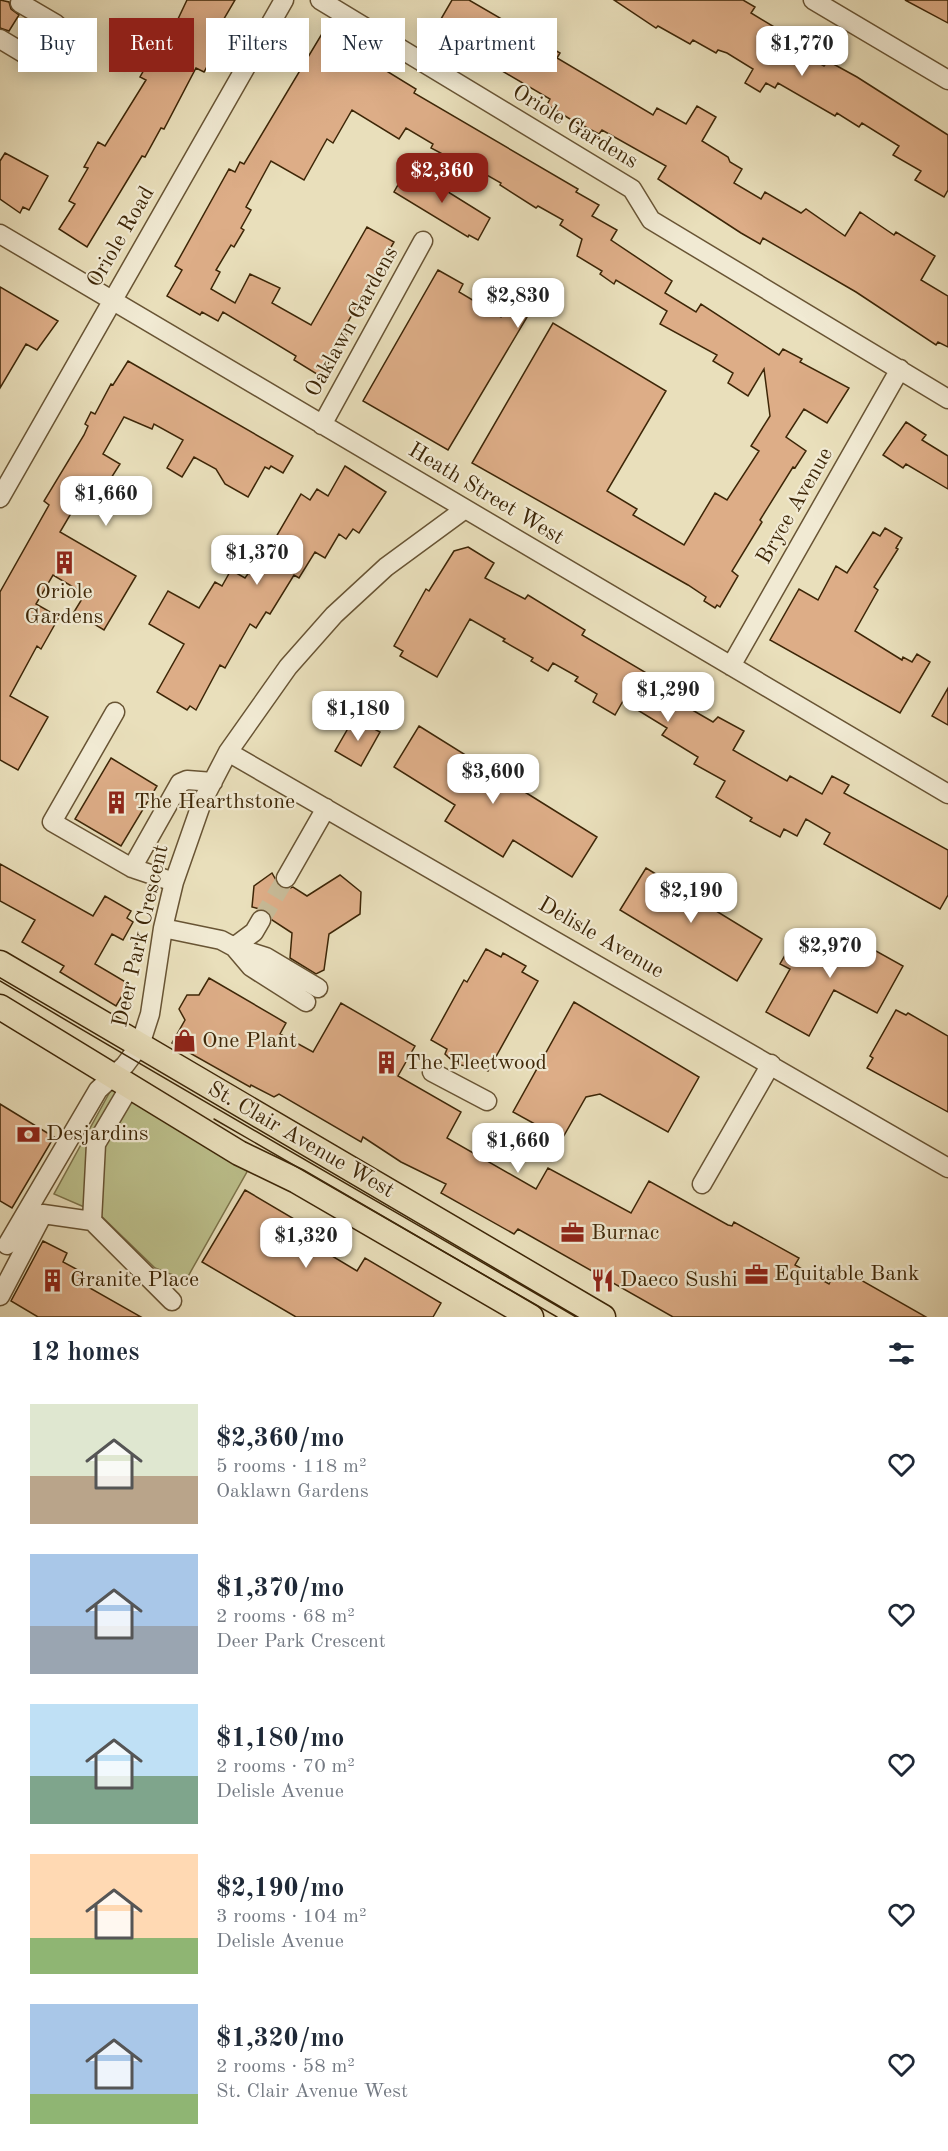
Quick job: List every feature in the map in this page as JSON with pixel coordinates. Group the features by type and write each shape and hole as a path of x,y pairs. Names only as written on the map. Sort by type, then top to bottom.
{"main road":[{"name":"St. Clair Avenue West","path":"0,963 603,1317"},
{"name":"St. Clair Avenue West","path":"0,1007 239,1153 297,1181 531,1317"}],"street":[{"name":"Oriole Road","path":"0,498 284,0"},
{"name":"Oriole Gardens","path":"321,0 632,189 651,220 948,399"},
{"path":"813,0 948,80"},
{"path":"0,39 35,60 56,24 20,3"},
{"name":"Heath Street West","path":"0,234 948,794"},
{"name":"Oaklawn Gardens","path":"322,425 423,241"},
{"name":"Bryce Avenue","path":"731,666 900,369"},
{"name":"Deer Park Crescent","path":"121,1082 140,1045 150,1014 163,928 174,882 202,802 228,752 288,667 334,615 386,567 465,509"},
{"path":"115,712 52,822 132,868 174,882"},
{"name":"Delisle Avenue","path":"228,752 948,1168"},
{"path":"132,868 180,783 187,780 213,782"},
{"path":"286,878 326,808"},
{"path":"234,947 254,932 261,920"},
{"path":"163,928 221,940 234,947 266,957 312,995"},
{"path":"702,1184 771,1064"},
{"path":"432,1072 487,1101"},
{"path":"92,1221 96,1144 121,1082"},
{"path":"7,1245 98,1090 121,1082"},
{"path":"0,1296 42,1214 92,1221 172,1301"}],"green space":[{"path":"112,1088 248,1170 186,1280 155,1268 98,1213 54,1194"}],"building":[{"path":"0,0 9,2 11,9 19,15 9,31 0,28"},
{"path":"187,0 235,0 224,18 206,18 206,68 204,72 196,68 194,72 194,18 178,18"},
{"path":"452,0 469,0 500,18 442,18"},
{"path":"614,0 743,0 755,7 751,13 776,28 772,35 824,66 828,61 857,77 948,135 948,190 944,197 915,180 921,171 893,155 899,146 862,123 859,127 837,113 835,116 778,83 775,88 766,83 760,92 745,83 753,69 727,53 718,50 716,53 693,40 690,44 658,26 656,28"},
{"path":"905,0 948,0 948,23"},
{"path":"321,35 321,72 388,72 416,89 414,93 578,189 576,192 599,205 592,216 617,230 611,240 672,281 665,293 696,312 701,304 779,355 783,349 802,359 800,362 849,388 827,423 804,409 786,437 806,451 795,468 793,467 760,520 762,522 732,571 738,576 720,607 717,605 715,608 704,601 706,597 688,585 472,463 553,323 666,391 607,491 637,509 633,515 684,545 715,493 727,500 759,451 751,446 770,416 764,369 748,396 728,383 733,373 713,361 717,355 660,324 667,311 616,280 614,284 600,274 602,271 577,256 582,239 560,225 563,220 538,206 536,208 500,185 501,183 464,162 463,165 431,148 433,144 406,128 399,139 352,110 333,143 327,139 304,180 271,161 246,207 251,210 241,228 244,230 234,247 231,245 216,270 220,272 211,289 235,303 250,274 280,288 272,303 311,325 367,227 394,242 342,332 346,335 320,376 294,360 296,356 223,312 218,321 202,312 200,315 167,296 182,270 175,266 229,169 235,172 240,162 244,164 299,72 309,72 309,55"},
{"path":"557,58 653,115 657,108 686,124 697,106 716,117 702,141 728,157 730,162 742,169 734,183 761,199 765,192 801,213 806,209 845,236 860,212 894,235 896,232 935,256 921,280 948,296 948,347 938,342 936,345 856,292 763,238 760,244 741,233 658,179 666,166 602,130 599,134 570,119 547,105 550,99 504,72 557,72"},
{"path":"143,72 194,72 164,129 161,128 145,157 142,156 87,247 59,229 75,204 69,201 88,168 84,167 98,142 105,146 146,80 140,77"},
{"path":"5,153 48,176 29,210 23,207 20,213 0,199 0,161"},
{"path":"408,167 490,218 478,240 469,235 468,237 394,192"},
{"path":"438,270 463,284 459,292 501,317 520,285 539,297 448,450 363,401"},
{"path":"0,287 58,321 37,350 26,344 0,388"},
{"path":"128,361 293,456 283,473 271,466 269,469 265,467 248,497 225,484 216,469 194,457 182,477 167,468 183,440 154,424 152,429 124,417 103,454 120,464 108,483 100,478 92,492 86,488 60,532 136,576 104,630 74,612 85,594 53,575 36,604 59,617 41,649 37,646 10,696 48,717 18,770 0,760 0,592 49,505 44,501 84,435 88,426 85,424 91,412 95,414 111,384 113,385"},
{"path":"906,422 926,435 922,440 948,456 948,489 906,464 903,468 883,455"},
{"path":"345,466 386,492 359,533 353,529 346,539 339,534 325,558 315,552 299,578 294,575 270,614 266,612 256,628 250,624 225,668 220,665 196,710 190,706 187,710 157,692 184,644 149,624 168,591 199,608 215,582 222,586 231,570 245,578 262,554 265,556 301,494 310,500 317,489 328,496"},
{"path":"885,528 902,538 896,548 898,549 874,587 878,590 855,631 902,660 903,657 912,662 917,654 930,662 900,713 770,640 799,589 818,600 836,566 847,573 873,532 880,536"},
{"path":"468,547 494,563 485,578 525,599 528,595 585,630 582,635 660,681 667,688 663,693 713,722 718,717 744,731 733,750 787,781 790,776 822,794 832,776 849,785 844,793 948,850 948,895 940,909 824,844 830,833 806,819 797,836 784,829 780,837 750,821 752,818 716,797 725,781 694,764 698,757 662,735 667,728 623,701 615,715 593,702 597,694 575,681 578,677 553,663 548,671 531,661 533,658 503,641 505,639 470,619 437,677 400,656 403,651 394,646 426,589 429,591 454,551"},
{"path":"948,688 948,725 932,716"},
{"path":"354,718 380,732 361,766 335,751"},
{"path":"419,726 597,837 572,877 513,840 503,857 445,821 455,805 394,767"},
{"name":"The Hearthstone","path":"111,758 157,786 121,846 75,819"},
{"path":"0,864 93,916 105,896 131,911 127,918 133,922 123,940 112,934 95,964 129,984 116,1006 60,972 64,966 22,942 35,920 0,901"},
{"path":"646,868 762,939 737,981 620,910"},
{"path":"272,873 280,887 287,889 293,887 307,896 340,875 361,892 360,914 329,934 324,970 316,974 290,958 292,933 272,920 267,911 252,907 254,886"},
{"path":"816,929 846,946 851,937 903,966 877,1013 834,990 809,1036 766,1012 790,969 780,964 796,936 808,943"},
{"path":"486,949 501,957 503,953 526,966 522,972 538,981 488,1071 473,1063 470,1067 456,1064 445,1054 447,1049 431,1040 464,980 467,982"},
{"path":"209,978 286,1023 280,1034 313,1052 341,1003 415,1046 398,1076 461,1112 447,1138 536,1189 548,1168 631,1213 649,1181 728,1225 732,1226 734,1222 799,1258 795,1265 829,1284 838,1267 926,1317 673,1317 518,1229 514,1234 441,1193 446,1184 401,1162 363,1137 361,1142 279,1094 274,1097 251,1085 250,1087 172,1043 185,1020 179,1009 187,995 199,995"},
{"path":"574,1002 699,1077 668,1132 600,1094 586,1097 562,1139 513,1112"},
{"path":"896,1010 906,1015 908,1013 948,1036 948,1112 867,1068 873,1058 870,1056"},
{"path":"0,1104 54,1137 12,1208 0,1201"},
{"path":"245,1190 323,1236 317,1247 357,1271 365,1258 441,1303 433,1317 296,1317 202,1262"},
{"name":"Granite Place","path":"43,1241 67,1253 63,1262 80,1271 79,1273 84,1277 81,1283 141,1317 38,1317 11,1301"}],"tunnel":[{"path":"261,920 286,878"}],"tram line":[{"path":"0,981 576,1317"},
{"path":"214,1119 557,1317"}],"place":[{"name":"Oriole Gardens","path":"64,563"},
{"name":"The Hearthstone","path":"116,802"},
{"name":"One Plant","path":"184,1041"},
{"name":"The Fleetwood","path":"387,1063"},
{"name":"Desjardins","path":"28,1134"},
{"name":"Burnac","path":"573,1233"},
{"name":"Equitable Bank","path":"756,1274"},
{"name":"Granite Place","path":"52,1280"},
{"name":"Daeco Sushi","path":"602,1280"}]}
